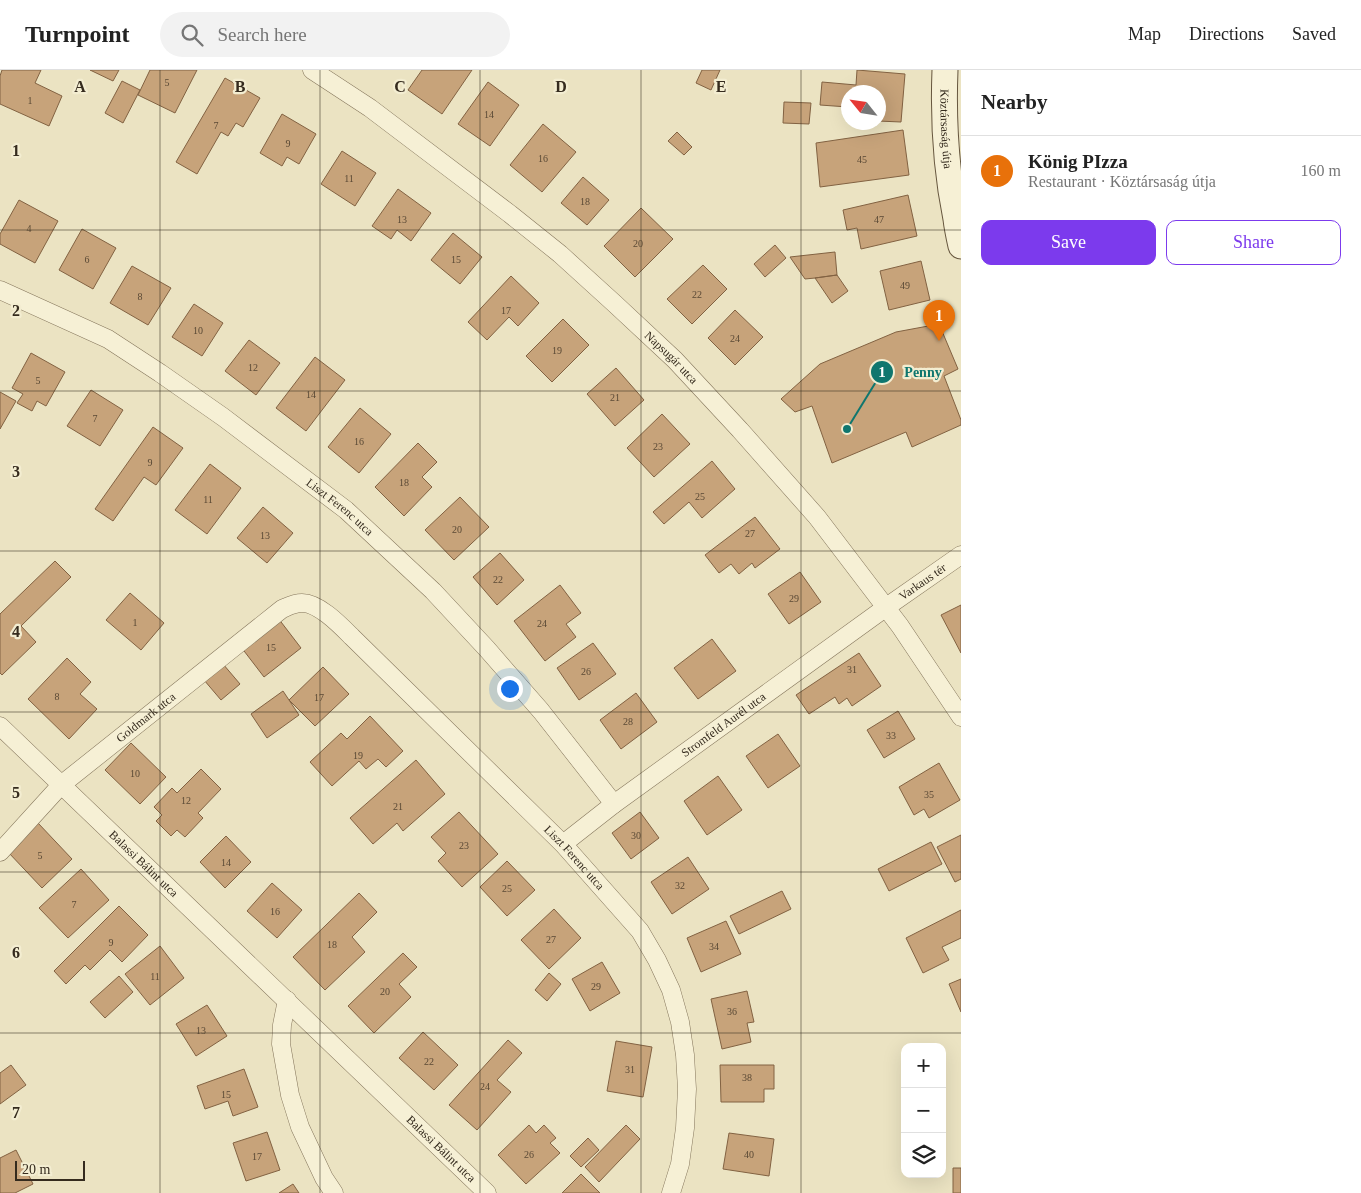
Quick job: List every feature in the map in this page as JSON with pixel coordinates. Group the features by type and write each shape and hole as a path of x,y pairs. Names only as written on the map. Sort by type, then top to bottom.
{"street":[{"name":"Napsugár utca","path":"312,70 370,108 465,179 560,254 675,360 817,517 900,626 961,717"},
{"name":"Köztársaság útja","path":"945,70 946,153 952,203 961,246"},
{"name":"Liszt Ferenc utca","path":"0,290 108,339 223,417 346,510 433,591 487,649 541,711 614,804"},
{"name":"Varkaus tér","path":"885,608 961,556"},
{"name":"Liszt Ferenc utca","path":"304,603 318,608 335,621 563,844 640,932 658,960 671,990 680,1022 687,1088 680,1164 671,1193"},
{"name":"Goldmark utca","path":"0,852 62,785 282,609 293,604 304,603"},
{"name":"Stromfeld Aurél utca","path":"563,844 614,804 885,608"},
{"name":"Balassi Bálint utca","path":"0,726 487,1193"},
{"path":"287,1000 282,1025 281,1044 290,1095 300,1127 324,1178 334,1193"}],"building":[{"path":"2,70 41,70 35,83 62,96 49,126 0,104 0,76"},
{"path":"90,70 119,70 113,81"},
{"path":"150,70 197,70 175,113 138,95"},
{"path":"422,70 472,70 442,114 408,90"},
{"path":"702,70 720,70 711,90 696,83"},
{"path":"857,70 905,74 901,122 886,121 886,85 856,85"},
{"path":"225,78 260,98 243,127 236,123 228,136 221,132 197,174 176,162"},
{"path":"122,81 140,90 123,123 105,113"},
{"path":"488,82 519,105 490,146 458,124"},
{"path":"822,82 856,85 841,85 841,106 820,105"},
{"path":"784,102 811,103 809,124 783,123"},
{"path":"282,114 316,134 299,164 287,157 282,166 260,153"},
{"path":"543,124 576,152 542,192 510,165"},
{"path":"903,130 909,175 820,187 816,143"},
{"path":"677,132 692,147 684,155 668,141"},
{"path":"342,151 376,173 355,206 321,184"},
{"path":"583,177 609,200 587,225 561,203"},
{"path":"398,189 431,213 411,241 397,230 391,239 372,226"},
{"path":"908,195 917,236 861,249 857,228 847,230 843,210"},
{"path":"19,200 58,221 35,263 0,244 0,234"},
{"path":"641,208 673,239 635,277 604,246"},
{"path":"82,229 116,248 93,289 59,270"},
{"path":"453,233 482,257 460,284 431,260"},
{"path":"775,245 786,258 765,277 754,264"},
{"path":"835,252 837,275 815,278 805,279 790,257"},
{"path":"921,261 930,300 889,310 880,271"},
{"path":"703,265 727,289 692,324 667,299"},
{"path":"132,266 171,288 148,325 110,303"},
{"path":"837,275 848,291 832,303 815,278"},
{"path":"511,276 539,303 518,326 509,317 487,340 468,322"},
{"path":"194,304 223,323 202,356 172,337"},
{"path":"735,310 763,337 735,365 708,338"},
{"path":"563,319 589,345 552,382 526,356"},
{"path":"939,324 958,369 944,376 961,420 961,425 912,447 906,432 832,463 812,406 795,412 781,399 820,364 896,332"},
{"path":"249,340 280,363 256,395 225,371"},
{"path":"31,353 65,372 46,406 37,401 32,411 17,403 23,394 12,388"},
{"path":"315,357 345,380 306,431 276,408"},
{"path":"616,368 644,400 615,426 587,394"},
{"path":"91,390 123,410 100,446 67,426"},
{"path":"0,392 16,401 0,429"},
{"path":"360,408 391,434 359,473 328,447"},
{"path":"662,414 690,444 654,477 627,448"},
{"path":"153,427 183,448 156,485 144,477 113,521 95,509"},
{"path":"418,443 437,462 422,477 432,487 404,516 375,487"},
{"path":"712,461 735,489 702,518 689,502 664,524 653,512"},
{"path":"210,464 241,488 207,534 175,510"},
{"path":"460,497 489,527 454,560 425,530"},
{"path":"263,507 293,533 267,563 237,538"},
{"path":"755,517 780,549 755,568 752,563 739,574 731,564 719,573 705,555"},
{"path":"500,553 524,580 497,605 473,577"},
{"path":"55,561 71,577 21,626 36,642 2,675 0,673 0,614"},
{"path":"800,572 821,602 789,624 768,594"},
{"path":"560,585 581,613 566,624 576,637 545,661 514,621"},
{"path":"130,593 164,623 141,650 106,620"},
{"path":"961,605 961,653 941,615"},
{"path":"278,618 301,648 264,677 241,647"},
{"path":"712,639 736,671 698,699 674,668"},
{"path":"593,643 616,674 579,700 557,668"},
{"path":"859,653 881,686 852,706 847,698 839,704 835,697 809,714 796,695"},
{"path":"67,658 91,682 80,694 97,709 69,739 28,699"},
{"path":"223,664 240,684 221,700 204,680"},
{"path":"323,667 349,694 315,726 289,700"},
{"path":"283,691 299,715 267,738 251,714"},
{"path":"636,693 657,722 621,749 600,720"},
{"path":"898,711 915,739 884,758 867,730"},
{"path":"370,716 403,751 386,767 378,759 366,769 359,761 332,786 310,762 341,733 347,739"},
{"path":"778,734 800,766 768,788 746,756"},
{"path":"131,743 166,777 140,804 105,770"},
{"path":"416,760 445,794 403,831 397,823 373,844 350,818"},
{"path":"939,763 960,800 929,818 924,809 914,815 899,787"},
{"path":"201,769 221,789 198,813 203,818 185,837 177,830 171,836 156,821 162,815 154,807 172,788 177,793"},
{"path":"718,776 742,810 707,835 684,801"},
{"path":"459,812 498,854 462,887 438,861 446,853 431,837"},
{"path":"640,812 659,838 631,859 612,833"},
{"path":"38,823 72,859 42,888 8,852"},
{"path":"961,835 961,879 955,882 937,847"},
{"path":"226,836 251,862 225,888 200,862"},
{"path":"931,842 942,864 889,891 878,869"},
{"path":"688,857 709,889 672,914 651,882"},
{"path":"507,861 535,890 507,916 480,887"},
{"path":"81,869 109,900 68,938 39,908"},
{"path":"272,883 302,910 277,938 247,911"},
{"path":"782,891 791,909 739,934 730,916"},
{"path":"359,893 377,912 352,937 365,952 325,990 293,957"},
{"path":"119,906 148,935 122,962 110,950 90,970 85,965 66,984 54,971"},
{"path":"554,909 581,938 549,969 521,940"},
{"path":"961,910 961,938 942,947 949,960 923,973 906,938"},
{"path":"726,921 741,954 701,972 687,938"},
{"path":"160,946 184,978 150,1005 125,974"},
{"path":"403,953 417,967 399,984 411,997 374,1033 348,1006"},
{"path":"602,962 620,993 590,1011 572,979"},
{"path":"549,973 561,984 547,1001 535,990"},
{"path":"119,976 133,992 105,1018 90,1002"},
{"path":"961,979 961,1012 949,984"},
{"path":"747,991 754,1022 747,1023 751,1042 722,1049 711,999"},
{"path":"207,1005 227,1036 196,1056 176,1024"},
{"path":"423,1032 458,1065 434,1090 399,1058"},
{"path":"508,1040 522,1053 497,1080 511,1092 477,1130 449,1105"},
{"path":"616,1041 652,1047 643,1097 607,1091"},
{"path":"11,1065 26,1085 0,1104 0,1073"},
{"path":"720,1065 774,1065 774,1089 764,1089 764,1102 721,1102"},
{"path":"244,1069 258,1107 233,1116 228,1101 205,1109 197,1086"},
{"path":"529,1125 536,1133 544,1125 556,1138 550,1143 560,1153 526,1184 498,1155"},
{"path":"626,1125 640,1139 599,1182 585,1167"},
{"path":"267,1132 280,1170 246,1181 233,1143"},
{"path":"729,1133 774,1139 769,1176 723,1169"},
{"path":"588,1138 599,1150 581,1167 570,1156"},
{"path":"16,1150 33,1184 15,1193 0,1193 0,1158"},
{"path":"953,1168 961,1168 961,1193 953,1193"},
{"path":"581,1174 600,1193 562,1193"},
{"path":"293,1184 299,1193 279,1193"}],"place":[{"name":"König PIzza","path":"939,341"},
{"name":"Penny","path":"847,429"}]}
